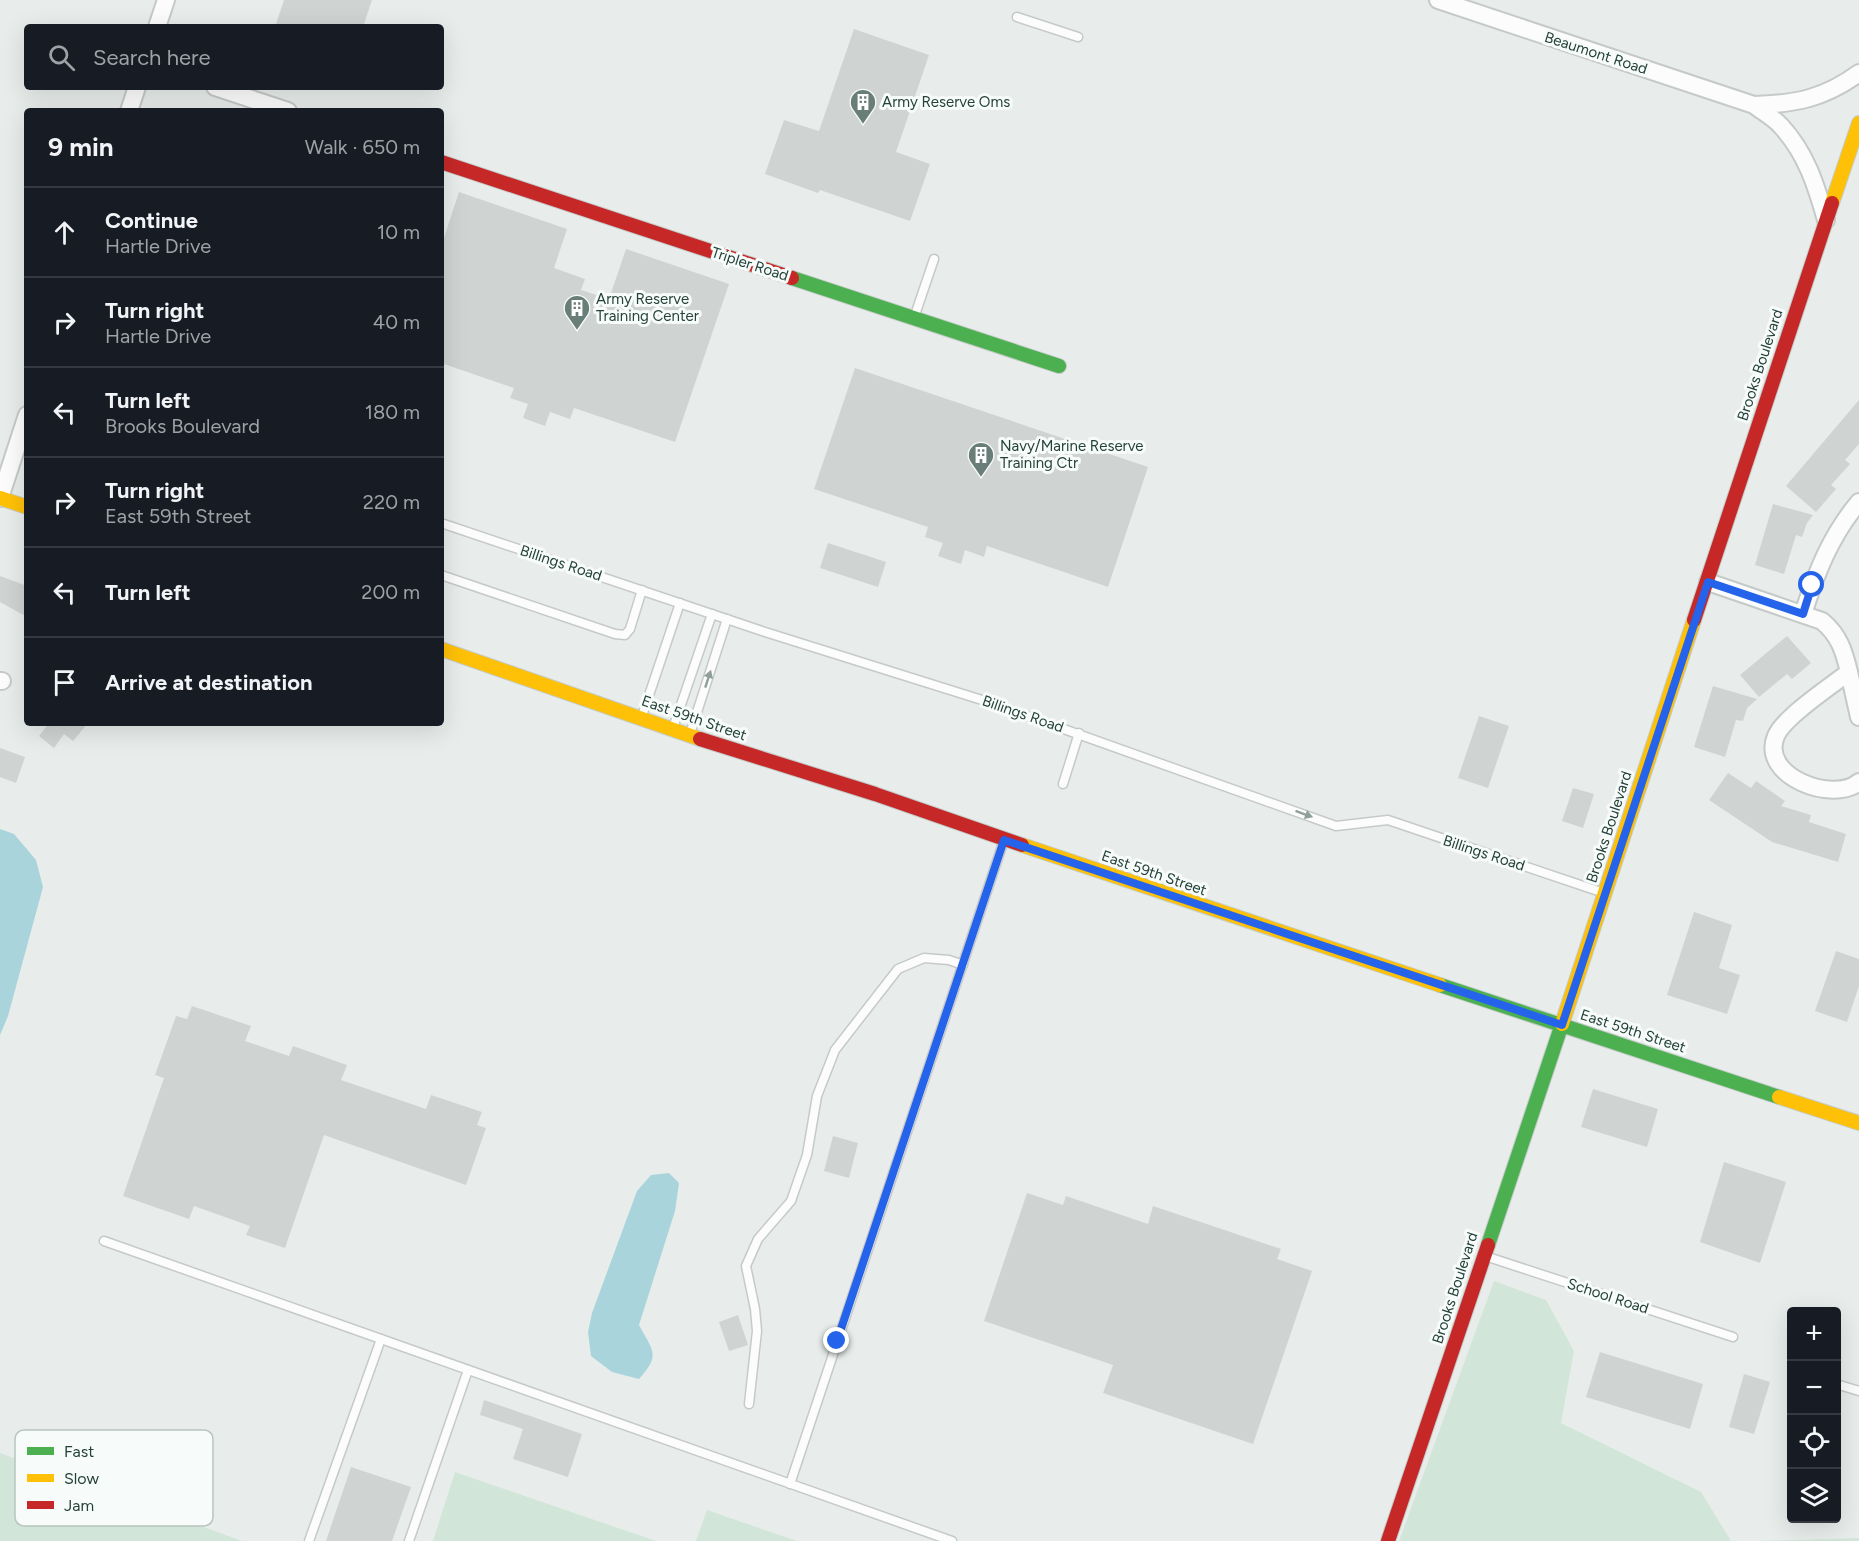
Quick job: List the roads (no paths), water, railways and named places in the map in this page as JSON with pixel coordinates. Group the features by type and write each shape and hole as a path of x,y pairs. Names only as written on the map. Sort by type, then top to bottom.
{"street":[{"path":"158,24 166,0"},
{"name":"Beaumont Road","path":"1438,0 1754,105 1780,124 1800,151 1812,173 1826,220"},
{"name":"Beaumont Road","path":"1754,105 1786,104 1810,99 1826,93 1859,73"},
{"path":"130,108 136,90"},
{"path":"224,90 279,108"},
{"name":"Brooks Boulevard","path":"1388,1541 1562,1025 1859,123"},
{"name":"Tripler Road","path":"444,163 1059,366"},
{"path":"24,424 0,498 24,506"},
{"path":"1803,614 1824,557 1839,528 1859,502"},
{"path":"1708,582 1822,621 1835,633 1844,650 1859,717"},
{"name":"East 59th Street","path":"444,649 690,735 874,794 1004,840 1859,1123"},
{"path":"1849,672 1785,723 1776,737 1774,749 1781,768 1797,779 1832,791 1844,790 1859,782"}],"lane":[{"path":"1017,17 1078,37"},
{"path":"914,318 933,259"},
{"name":"Billings Road","path":"444,524 727,619 982,700 1336,826 1388,820 1605,893"},
{"path":"444,576 615,634 626,634 630,629 642,591"},
{"path":"641,717 680,603"},
{"path":"673,728 712,614"},
{"path":"690,735 727,619"},
{"path":"1063,784 1079,733"},
{"path":"790,1484 1004,840"},
{"path":"749,1404 758,1331 746,1266 758,1239 791,1201 807,1155 817,1096 835,1050 898,969 924,958 949,960 963,965"},
{"path":"104,1241 952,1541"},
{"name":"School Road","path":"1483,1255 1733,1337"},
{"path":"309,1541 381,1339"},
{"path":"409,1541 468,1370"},
{"path":"1841,1385 1859,1390"}],"water":[{"path":"0,829 14,834 36,860 43,887 8,1016 0,1035"},
{"path":"669,1173 679,1183 675,1211 639,1325 651,1347 652,1358 639,1379 612,1372 591,1356 588,1332 592,1313 637,1191 651,1175"}],"place":[{"name":"Army Reserve Oms","path":"863,125"},
{"name":"Army Reserve Training Center","path":"577,331"},
{"name":"Navy/Marine Reserve Training Ctr","path":"981,478"}]}
